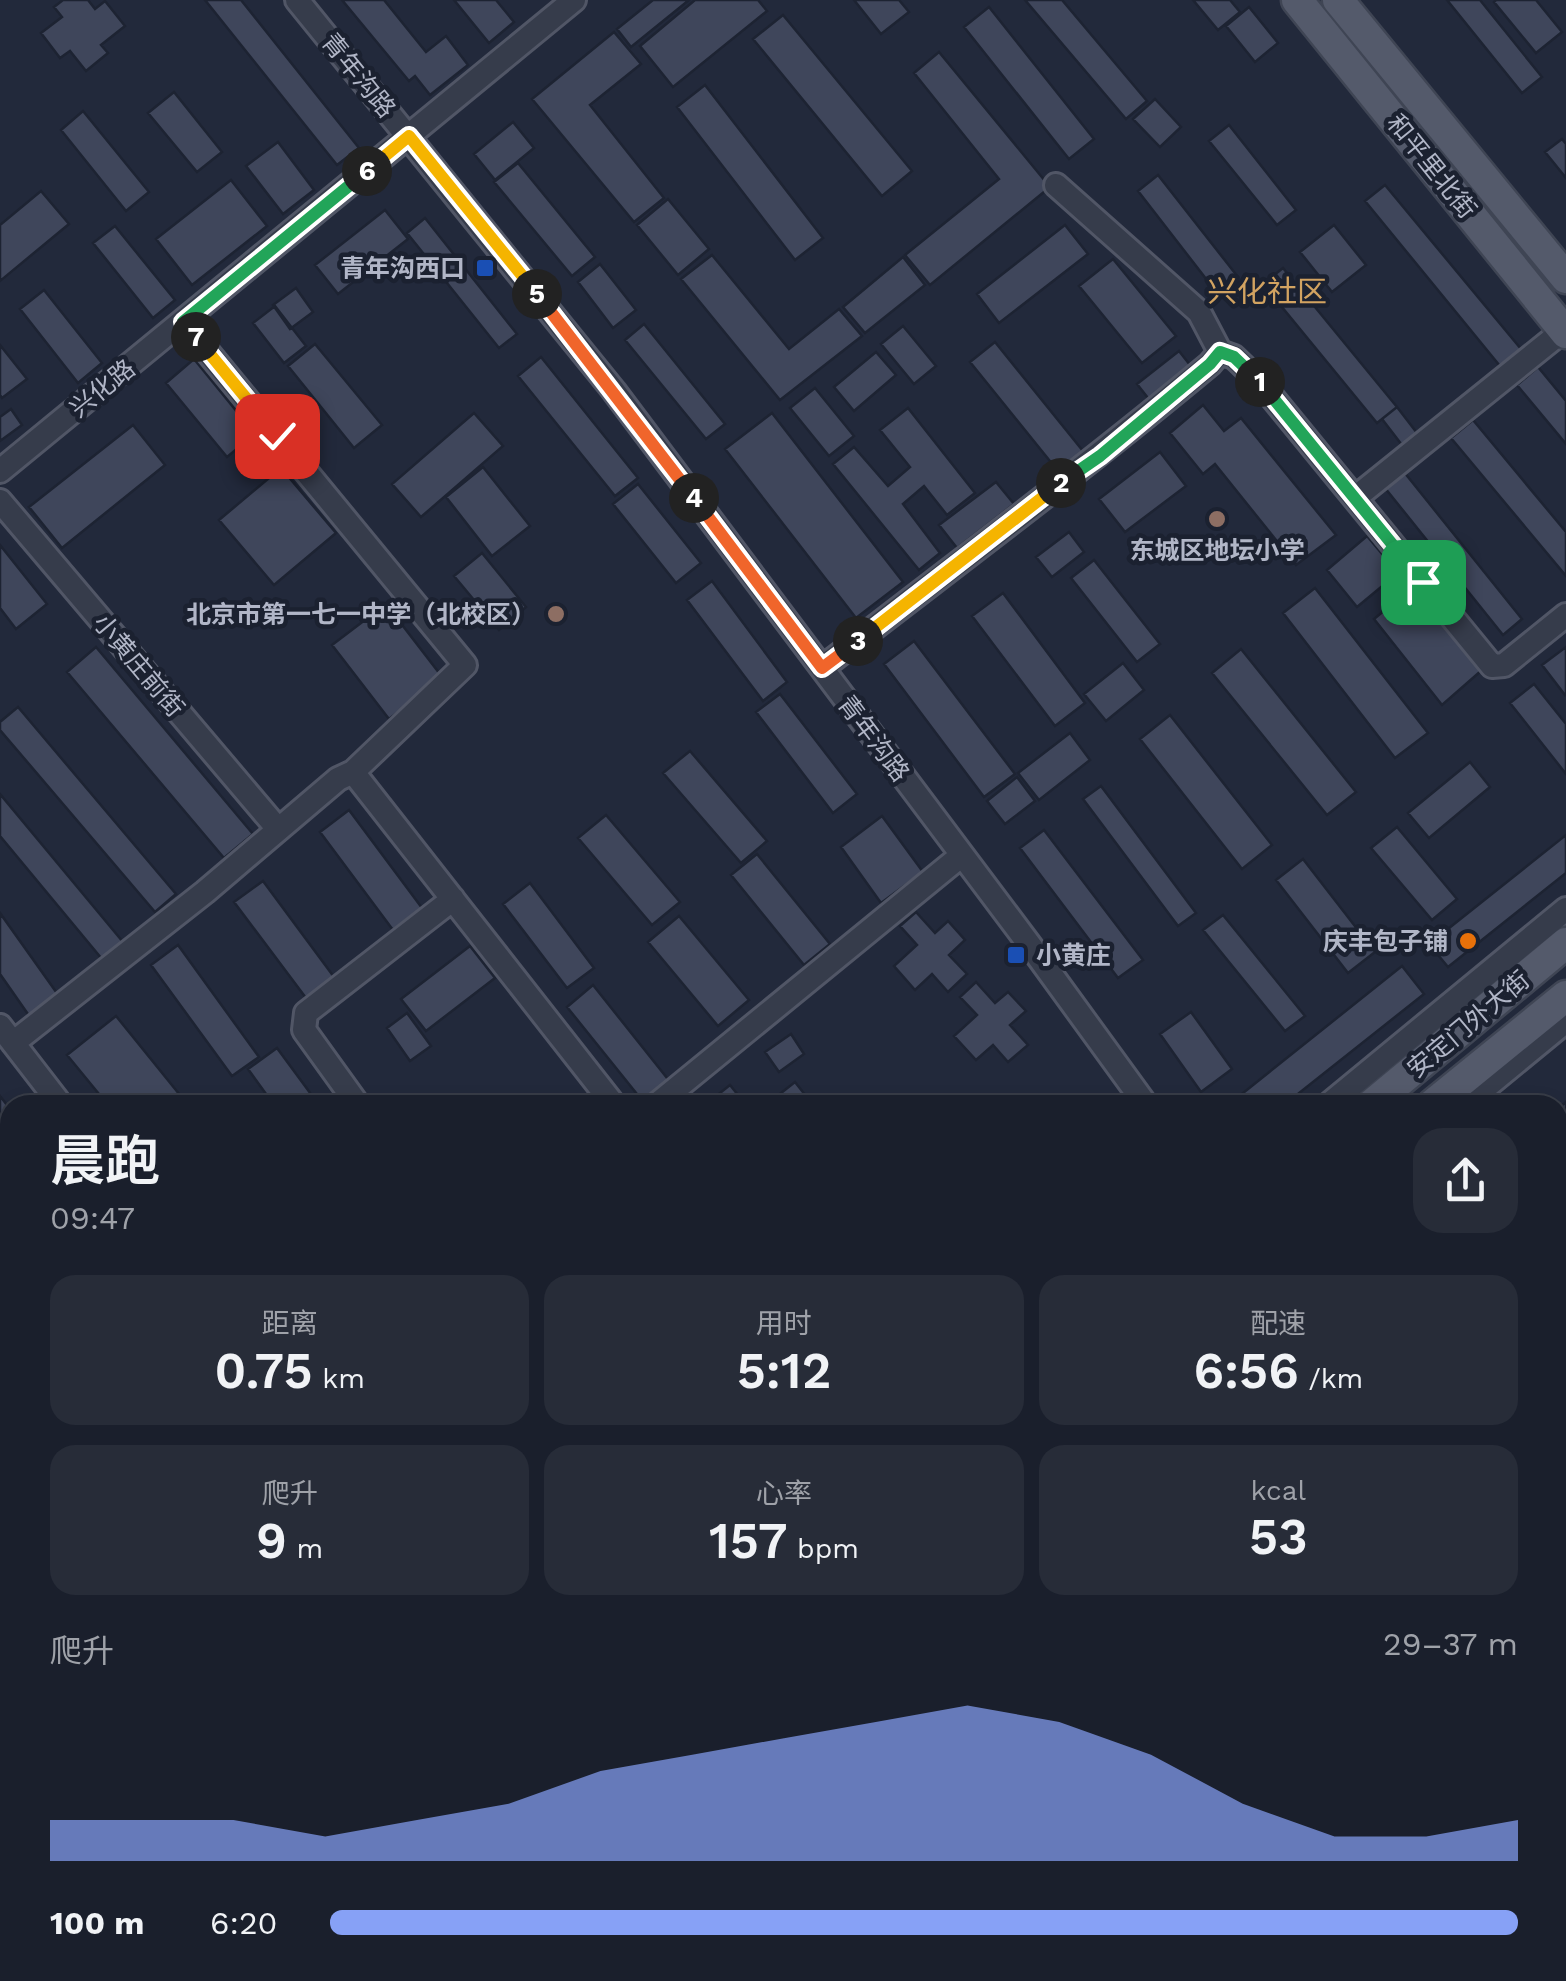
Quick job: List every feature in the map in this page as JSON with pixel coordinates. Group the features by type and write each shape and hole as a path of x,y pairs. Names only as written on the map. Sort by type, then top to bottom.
{"main road":[{"name":"和平里北街","path":"1297,0 1565,331"},
{"name":"和平里北街","path":"1338,0 1566,278"},
{"name":"安定门外大街","path":"1383,1095 1566,943"},
{"name":"安定门外大街","path":"1453,1095 1566,996"}],"street":[{"name":"青年沟路","path":"297,0 602,376 1139,1095"},
{"name":"兴化路","path":"0,472 574,0"},
{"path":"1056,184 1199,312 1220,352 1234,357 1258,380 1492,666 1504,665 1566,615"},
{"path":"54,1095 7,1034 205,892 338,779 353,772 465,665 183,322"},
{"path":"1355,498 1565,331"},
{"path":"822,668 1100,456 1220,352"},
{"name":"小黄庄前街","path":"0,500 278,828"},
{"path":"353,772 606,1095"},
{"path":"668,1095 962,855"},
{"path":"351,1095 304,1030 306,1013 452,899"},
{"path":"1340,1095 1566,909"},
{"path":"1456,1095 1566,1021"}],"building":[{"path":"63,0 88,0 95,9 105,1 125,26 101,45 108,53 86,71 70,51 60,58 41,33 62,17 54,7"},
{"path":"205,0 241,0 359,148 337,165"},
{"path":"342,0 384,0 426,52 446,36 468,65 430,95 415,76 409,81"},
{"path":"454,0 496,0 514,22 489,43"},
{"path":"653,0 689,0 631,47 617,29"},
{"path":"695,0 758,0 767,11 673,87 640,46"},
{"path":"854,0 899,0 909,12 881,34"},
{"path":"1025,0 1062,0 1147,101 1126,119"},
{"path":"1193,0 1230,0 1240,12 1218,30"},
{"path":"1447,0 1480,0 1542,77 1522,93"},
{"path":"1496,0 1536,0 1562,32 1536,53"},
{"path":"989,7 1094,139 1069,159 964,27"},
{"path":"1249,7 1278,43 1255,62 1226,26"},
{"path":"783,15 912,171 882,196 753,39"},
{"path":"614,32 641,64 590,105 664,198 634,222 532,99"},
{"path":"939,52 1050,187 930,285 905,255 999,179 914,73"},
{"path":"705,85 823,238 795,260 677,107"},
{"path":"174,92 222,152 197,172 148,113"},
{"path":"1155,99 1181,127 1160,147 1133,119"},
{"path":"83,111 149,192 126,211 61,130"},
{"path":"513,122 534,148 495,180 474,154"},
{"path":"1229,125 1296,210 1277,225 1209,141"},
{"path":"1562,139 1566,144 1566,178 1545,152"},
{"path":"278,142 314,190 283,214 246,166"},
{"path":"518,163 595,257 572,276 494,182"},
{"path":"1158,175 1238,277 1217,293 1138,191"},
{"path":"231,180 267,226 192,285 156,239"},
{"path":"1385,185 1521,349 1500,366 1365,201"},
{"path":"41,191 69,224 0,281 0,225"},
{"path":"668,199 709,249 678,275 637,225"},
{"path":"385,210 408,239 338,294 315,265"},
{"path":"425,218 517,334 499,348 407,233"},
{"path":"1065,225 1088,254 999,323 977,294"},
{"path":"1334,225 1366,265 1332,292 1300,252"},
{"path":"115,226 175,300 153,318 93,243"},
{"path":"712,255 789,349 839,309 862,336 780,400 681,279"},
{"path":"903,257 925,285 865,333 843,307"},
{"path":"1113,259 1176,336 1142,363 1079,286"},
{"path":"600,264 636,310 613,328 578,282"},
{"path":"1283,268 1397,407 1377,423 1263,284"},
{"path":"296,288 313,312 290,329 273,305"},
{"path":"44,290 102,363 78,383 20,309"},
{"path":"275,306 306,346 284,363 253,323"},
{"path":"644,324 725,424 706,439 625,340"},
{"path":"903,326 936,366 914,384 881,344"},
{"path":"995,342 1087,456 1062,476 970,362"},
{"path":"315,344 382,425 354,448 288,366"},
{"path":"0,345 27,379 2,398 0,395"},
{"path":"1179,351 1201,379 1159,412 1137,384"},
{"path":"876,352 896,375 854,411 834,387"},
{"path":"541,357 638,478 615,496 518,376"},
{"path":"194,359 255,434 227,457 166,383"},
{"path":"1538,367 1566,401 1566,444 1517,385"},
{"path":"815,388 854,436 829,456 790,408"},
{"path":"1203,405 1224,431 1241,418 1336,535 1296,565 1215,464 1203,474 1170,433"},
{"path":"1397,407 1417,433 1402,445 1382,419"},
{"path":"908,408 975,493 947,515 924,486 903,504 940,553 919,570 833,464 854,447 888,486 910,467 880,430"},
{"path":"11,409 22,425 0,441 0,417"},
{"path":"474,413 503,446 421,517 392,484"},
{"path":"772,413 903,582 856,618 725,449"},
{"path":"1473,420 1566,532 1566,576 1451,438"},
{"path":"133,425 165,465 62,548 29,507"},
{"path":"1160,452 1186,486 1125,532 1099,499"},
{"path":"483,467 530,526 492,556 446,497"},
{"path":"281,468 336,533 274,585 219,520"},
{"path":"1404,472 1522,619 1503,635 1385,488"},
{"path":"996,482 1014,504 957,548 939,525"},
{"path":"638,484 701,563 676,583 613,504"},
{"path":"1069,532 1084,552 1052,577 1036,557"},
{"path":"1367,536 1398,573 1357,607 1327,570"},
{"path":"0,545 47,604 16,629 0,608"},
{"path":"482,553 526,607 499,630 454,576"},
{"path":"1094,560 1160,644 1137,662 1071,578"},
{"path":"712,581 787,682 763,701 687,600"},
{"path":"1414,586 1482,670 1442,705 1374,619"},
{"path":"1315,588 1428,733 1395,758 1283,613"},
{"path":"1003,593 1085,703 1055,726 972,616"},
{"path":"386,604 443,678 389,719 332,645"},
{"path":"914,641 1015,774 984,797 884,664"},
{"path":"96,647 253,834 224,858 67,672"},
{"path":"1566,647 1566,694 1565,695 1542,665"},
{"path":"1241,649 1356,792 1327,815 1212,673"},
{"path":"1123,663 1144,690 1106,721 1084,694"},
{"path":"1534,684 1566,724 1566,774 1510,703"},
{"path":"780,694 857,794 833,813 756,712"},
{"path":"18,707 176,894 155,912 0,730 0,722"},
{"path":"1170,715 1272,845 1242,869 1140,739"},
{"path":"1070,733 1090,760 1039,800 1018,773"},
{"path":"690,751 767,841 741,863 663,773"},
{"path":"1470,762 1490,787 1429,838 1408,813"},
{"path":"1017,777 1035,801 1005,824 987,801"},
{"path":"1101,786 1196,913 1178,926 1083,799"},
{"path":"0,794 123,942 102,959 0,836"},
{"path":"349,810 422,908 393,930 320,832"},
{"path":"606,815 680,902 652,925 578,838"},
{"path":"882,816 923,872 881,903 841,847"},
{"path":"1397,827 1457,899 1432,920 1371,848"},
{"path":"1044,830 1143,960 1118,978 1020,848"},
{"path":"1566,835 1566,873 1448,967 1429,944"},
{"path":"757,854 830,944 804,965 731,875"},
{"path":"1303,859 1375,952 1348,973 1276,880"},
{"path":"263,881 334,977 306,998 234,902"},
{"path":"530,883 594,968 567,988 503,904"},
{"path":"916,912 935,933 948,921 965,940 949,955 967,974 948,992 932,974 915,990 894,966 917,945 900,926"},
{"path":"0,913 59,996 30,1017 0,974"},
{"path":"1223,915 1305,1016 1285,1031 1203,930"},
{"path":"679,916 749,1000 718,1026 648,942"},
{"path":"178,945 259,1057 232,1076 151,965"},
{"path":"470,946 495,978 426,1031 401,999"},
{"path":"1402,966 1424,994 1297,1095 1241,1095"},
{"path":"976,982 995,1003 1008,992 1026,1011 1010,1025 1028,1045 1008,1062 993,1045 976,1060 954,1036 977,1015 960,997"},
{"path":"593,985 671,1083 656,1095 638,1095 567,1007"},
{"path":"1191,1012 1232,1069 1201,1092 1160,1034"},
{"path":"407,1013 431,1046 410,1061 387,1028"},
{"path":"116,1016 180,1095 100,1095 67,1055"},
{"path":"791,1034 804,1054 779,1072 765,1052"},
{"path":"277,1048 312,1095 267,1095 248,1069"},
{"path":"795,1082 805,1095 779,1095"},
{"path":"730,1085 738,1095 718,1095"}],"place":[{"name":"青年沟西口","path":"485,268"},
{"name":"东城区地坛小学","path":"1217,519"},
{"name":"北京市第一七一中学（北校区）","path":"556,614"},
{"name":"庆丰包子铺","path":"1468,941"},
{"name":"小黄庄","path":"1016,955"}],"district":[{"name":"兴化社区","path":"1267,292"}],"route":[{"path":"277,436 183,322 409,136 614,391 822,668 1100,456 1220,352 1234,357 1258,380 1423,582"}]}
